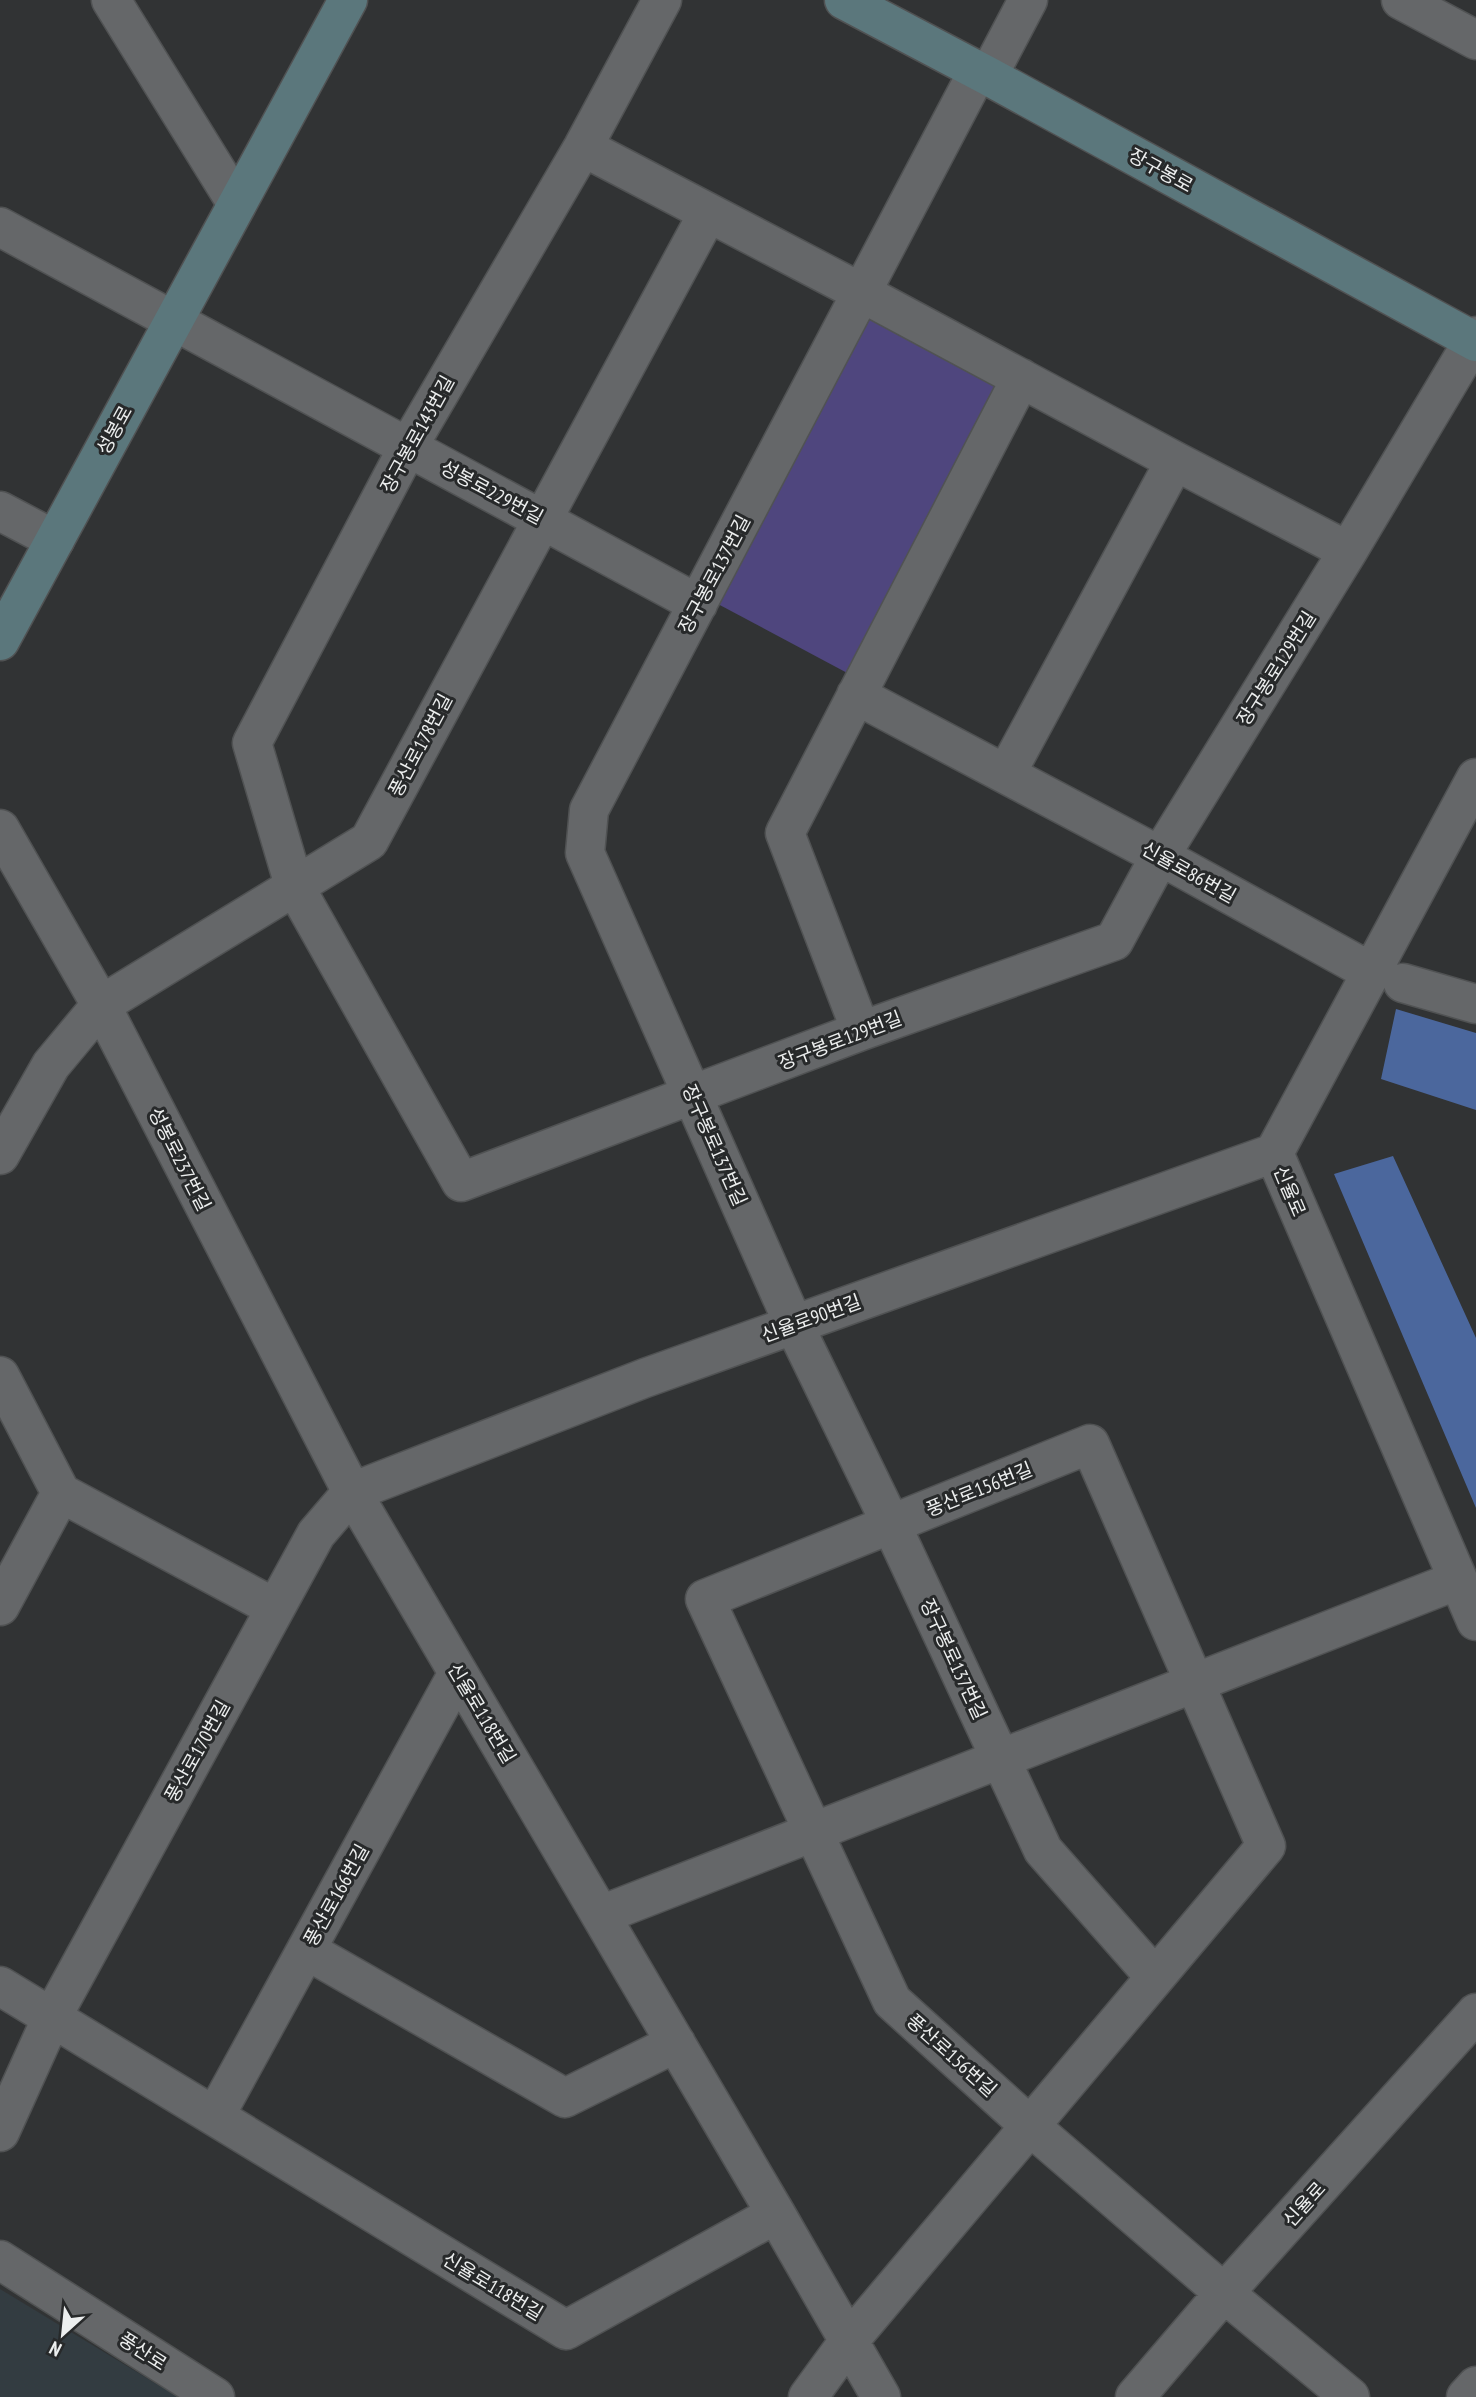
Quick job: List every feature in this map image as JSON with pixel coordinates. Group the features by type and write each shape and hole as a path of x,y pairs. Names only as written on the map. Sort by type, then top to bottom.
{"street":[{"path":"110,0 237,204"},
{"name":"성봉로","path":"0,641 348,0"},
{"name":"장구봉로143번길","path":"294,885 252,743 408,447 583,147 662,0"},
{"name":"장구봉로","path":"844,0 1475,340"},
{"name":"장구봉로137번길","path":"1028,0 983,73 862,293 589,810 585,853 794,1325 891,1524 1043,1850 1155,1978"},
{"path":"1401,0 1476,40"},
{"path":"583,147 1349,551"},
{"name":"풍산로178번길","path":"0,1155 51,1065 100,1005 369,841 708,213"},
{"path":"0,227 174,321"},
{"name":"성봉로229번길","path":"174,321 698,604"},
{"name":"장구봉로129번길","path":"294,885 461,1182 861,1031 1114,941 1160,856 1349,551 1475,340"},
{"path":"861,1031 785,833 1021,378"},
{"path":"1006,774 1175,461"},
{"path":"0,511 55,540"},
{"name":"신율로86번길","path":"856,695 1387,977 1476,1004"},
{"name":"신율로","path":"1476,778 1387,977 1273,1153 1476,1621"},
{"name":"성봉로237번길","path":"0,829 100,1005 352,1492"},
{"name":"신율로90번길","path":"352,1492 645,1378 1273,1153"},
{"path":"0,1376 61,1493 275,1608"},
{"name":"풍산로156번길","path":"808,2397 848,2342 1266,1846 1090,1444 705,1599 892,2001 1030,2126"},
{"name":"풍산로170번길","path":"0,2132 52,2017 275,1608 316,1534 352,1492"},
{"name":"신율로118번길","path":"352,1492 881,2397"},
{"path":"0,1606 61,1493"},
{"path":"601,1915 1458,1580"},
{"name":"풍산로166번길","path":"215,2116 458,1673"},
{"path":"306,1950 565,2098 676,2043"},
{"path":"0,1986 215,2116"},
{"name":"신율로","path":"1135,2397 1224,2293 1476,2013"},
{"name":"신율로118번길","path":"215,2116 566,2330 776,2214"},
{"path":"1030,2126 1350,2397"},
{"name":"풍산로","path":"0,2260 215,2397"},
{"path":"1466,2397 1476,2386"}],"shaded area":[{"path":"869,316 1002,385 851,675 716,603"},
{"path":"0,2289 178,2397 0,2397"}],"building":[{"path":"1396,1009 1476,1033 1476,1110 1381,1079"},
{"path":"1393,1156 1476,1338 1476,1508 1334,1174"}]}
